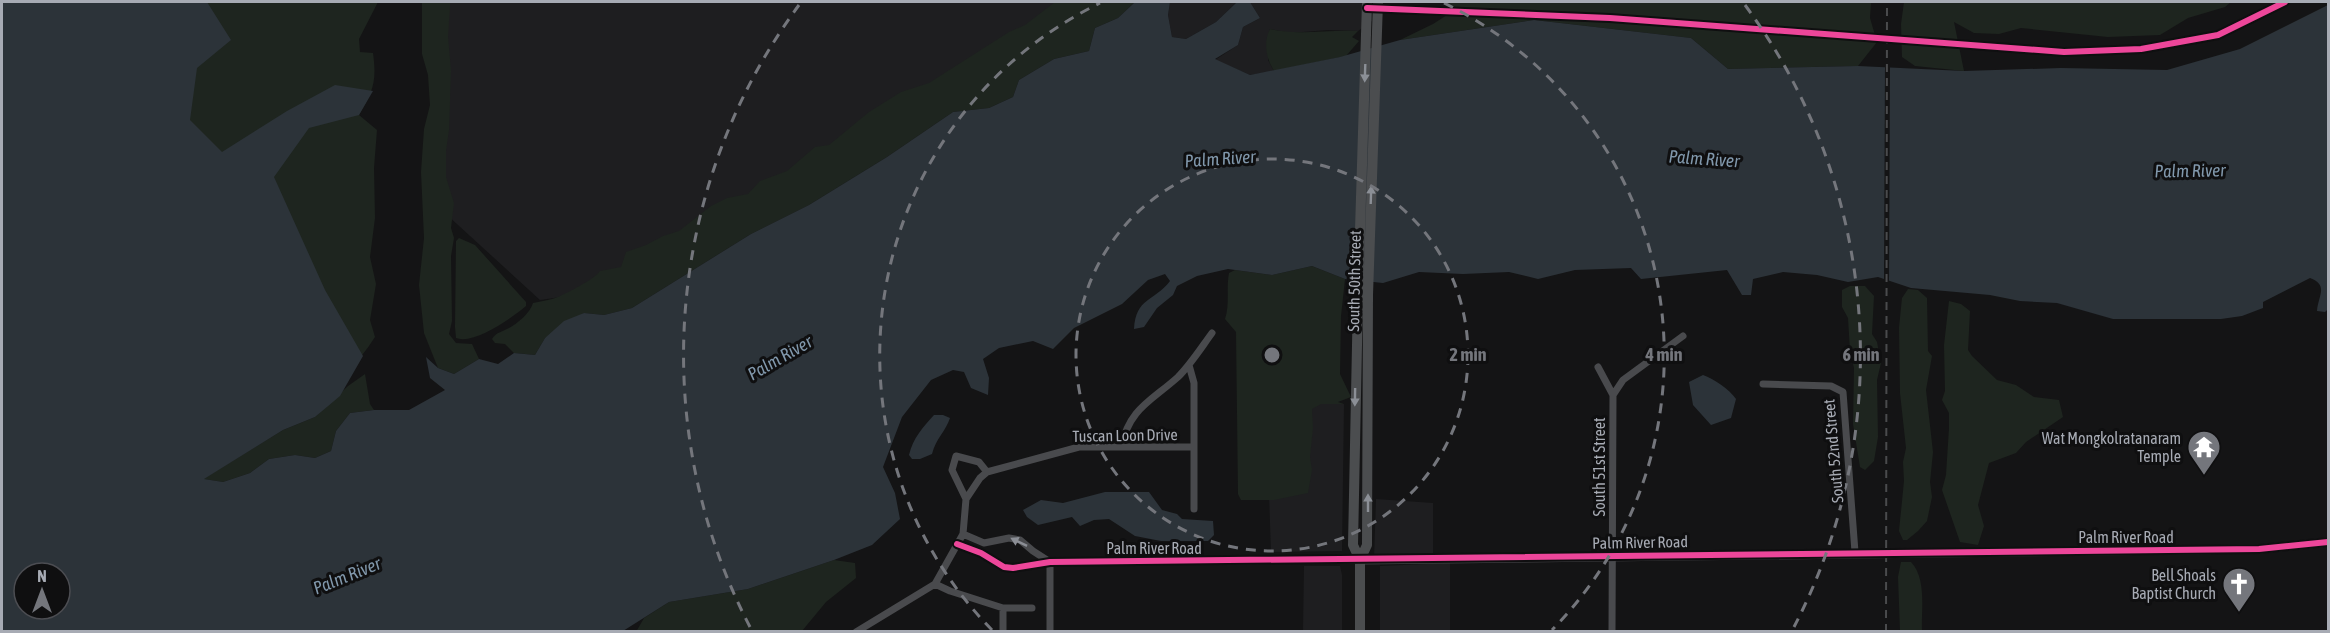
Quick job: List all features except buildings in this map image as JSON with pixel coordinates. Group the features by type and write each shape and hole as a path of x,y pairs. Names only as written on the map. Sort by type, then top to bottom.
{"main road":[{"name":"South 50th Street","path":"1360,632 1360,560 1367,545 1363,295 1372,15 1367,2"},
{"name":"South 50th Street","path":"1372,15 1378,2"}],"street":[{"path":"1121,447 1125,431 1134,414 1189,365 1212,333"},
{"name":"South 51st Street","path":"1612,632 1613,395 1623,380 1683,336"},
{"path":"1189,365 1194,383 1194,508"},
{"path":"1598,367 1613,395"},
{"name":"South 52nd Street","path":"1763,384 1831,386 1843,392 1855,552"},
{"name":"Tuscan Loon Drive","path":"987,472 1078,447 1194,447"},
{"path":"856,632 935,584 963,534 966,499 980,478 987,472 979,462 956,456 952,470 966,499"},
{"path":"963,534 977,541 992,543 1009,538 1020,540 1050,562 1050,632"},
{"name":"Palm River Road","path":"957,544 1004,567 1013,568 1050,562 2259,549 2328,542"},
{"path":"987,557 992,543"},
{"path":"935,584 1003,608 1032,608"},
{"path":"1003,608 1003,632"}],"shaded area":[{"path":"134,2 378,2 359,39 360,52 373,53 374,63 373,86 359,115 377,130 374,168 375,218 370,257 376,284 370,320 375,337 348,370 313,395"},
{"path":"422,2 450,2 448,36 451,71 446,177 454,203 451,228 454,238 451,256 452,321 449,334 456,343 472,344 479,359 454,374 438,368 424,333 419,285 424,238 421,172 424,129 430,105 428,75 422,54"},
{"path":"444,2 1090,2 589,293 540,300 446,214"},
{"path":"1055,2 1135,2 1118,18 1095,28 1089,51 1054,59 1019,80 1013,97 989,108 953,112 887,157 809,205 751,234 632,308 604,315 584,313 545,338 535,355 514,353 505,344 495,343 492,339 497,333 520,321 533,303 562,295 587,282 600,271 621,267 626,252 679,231 711,206 727,198 748,194 760,181 787,171 815,147 829,145 869,112 901,92 929,83 1009,32 1025,25"},
{"path":"1170,2 1237,2 1216,22 1186,39 1172,37 1168,15"},
{"path":"1250,2 1372,2 1372,21 1358,31 1328,30 1290,33 1270,29 1268,60 1274,71 1250,75 1215,60 1238,45 1243,27 1260,18"},
{"path":"1446,2 1871,2 1870,18 1877,42 1858,66 1728,69 1691,38 1534,20 1400,40 1447,15"},
{"path":"1904,2 2231,2 2225,7 2188,18 2160,35 2108,37 2021,28 1999,34 1974,33 1954,22 1964,71 1915,66 1902,57 1901,24"},
{"path":"1270,29 1292,32 1358,31 1352,37 1359,41 1346,56 1274,71 1266,50"},
{"path":"459,238 475,245 526,302 526,306 502,323 473,338 464,339 456,338 455,327 456,241"},
{"path":"1312,266 1345,279 1341,316 1340,374 1351,397 1338,402 1344,404 1321,404 1312,409 1310,457 1312,470 1308,493 1274,500 1241,500 1238,494 1236,332 1225,319 1229,273 1235,270 1272,275"},
{"path":"1850,286 1865,286 1874,296 1872,334 1877,342 1881,363 1877,380 1878,437 1874,461 1865,470 1860,467 1853,424 1854,368 1850,351 1848,318 1842,307 1842,290"},
{"path":"1908,289 1918,290 1927,298 1928,351 1932,356 1926,390 1933,452 1930,482 1932,497 1927,521 1907,540 1903,540 1899,531 1904,481 1903,462 1906,448 1900,393 1899,328 1902,298"},
{"path":"1949,301 1961,304 1970,311 1968,350 1972,356 1997,380 2016,385 2034,397 2059,400 2063,417 2026,442 2016,453 1989,463 1978,505 1984,526 1978,545 1960,542 1942,490 1946,475 1949,428 1949,413 1942,400 1945,391 1944,345"},
{"path":"365,374 370,404 374,410 350,413 336,431 331,451 315,458 295,455 269,459 250,473 223,482 203,479 283,430 315,417 348,386"},
{"path":"1306,403 1344,404 1342,551 1271,552 1269,493"},
{"path":"1376,499 1433,503 1433,557 1374,559"},
{"path":"834,560 855,563 856,578 826,602 802,631 636,632 644,618 669,602 748,589"},
{"path":"1901,562 1911,562 1919,577 1922,595 1922,631 1900,631 1898,577"},
{"path":"1450,563 1450,631 1380,631 1380,566"},
{"path":"1304,566 1340,566 1342,631 1303,631"}],"water":[{"name":"Palm River","path":"2,2 207,2 231,40 197,68 190,120 222,152 287,111 335,85 373,91 359,115 309,128 274,177 325,290 363,356 340,396 315,417 283,430 204,479 223,482 250,473 269,459 295,455 315,458 331,451 336,431 350,413 409,410 445,390 430,378 426,357 438,368 454,374 479,359 498,364 514,353 535,355 545,338 564,321 584,313 604,315 632,308 751,234 809,205 887,157 953,112 989,108 1013,97 1019,80 1054,59 1089,51 1095,28 1118,18 1135,2 1170,2 1168,15 1172,37 1186,39 1216,22 1237,2 1250,2 1260,18 1243,27 1238,45 1215,59 1250,75 1340,57 1400,40 1534,20 1691,38 1728,69 1858,66 1964,71 2061,68 2167,70 2240,49 2328,5 2328,309 2325,312 2317,311 2321,288 2316,281 2310,278 2263,302 2263,308 2242,316 2221,319 2113,319 2057,303 1911,288 1878,277 1848,282 1817,275 1783,272 1753,279 1751,295 1742,295 1727,270 1641,279 1631,268 1575,270 1538,279 1509,272 1463,274 1419,272 1383,283 1345,279 1312,266 1272,275 1228,269 1197,276 1177,286 1173,295 1157,308 1144,327 1134,329 1135,319 1142,305 1170,281 1165,274 1148,280 1122,304 1074,328 1053,349 1033,341 999,348 983,359 989,378 988,395 971,388 964,372 953,370 931,380 902,417 883,467 895,493 900,519 872,545 748,589 669,602 623,631 2,631"},
{"path":"1703,375 1721,385 1736,399 1731,418 1711,425 1693,405 1689,382"},
{"path":"934,415 950,418 932,454 920,459 912,459 909,455 913,443 922,428"},
{"path":"1105,492 1149,492 1162,510 1177,514 1182,519 1213,521 1214,535 1208,541 1161,541 1135,536 1109,519 1094,520 1080,526 1072,517 1038,525 1027,517 1023,510 1041,500 1063,503"}],"pier":[{"path":"1885,64 1890,65 1889,284 1884,282"}],"railway":[{"path":"1886,632 1887,2"}],"cycle path":[{"path":"1367,8 1610,18 2064,52 2141,49 2218,35 2285,2"},
{"path":"957,544 981,553 1004,567 1013,568 1050,562 2259,549 2328,542"}],"place":[{"name":"Wat Mongkolratanaram Temple","path":"2204,476"},
{"name":"Bell Shoals Baptist Church","path":"2239,613"}]}
